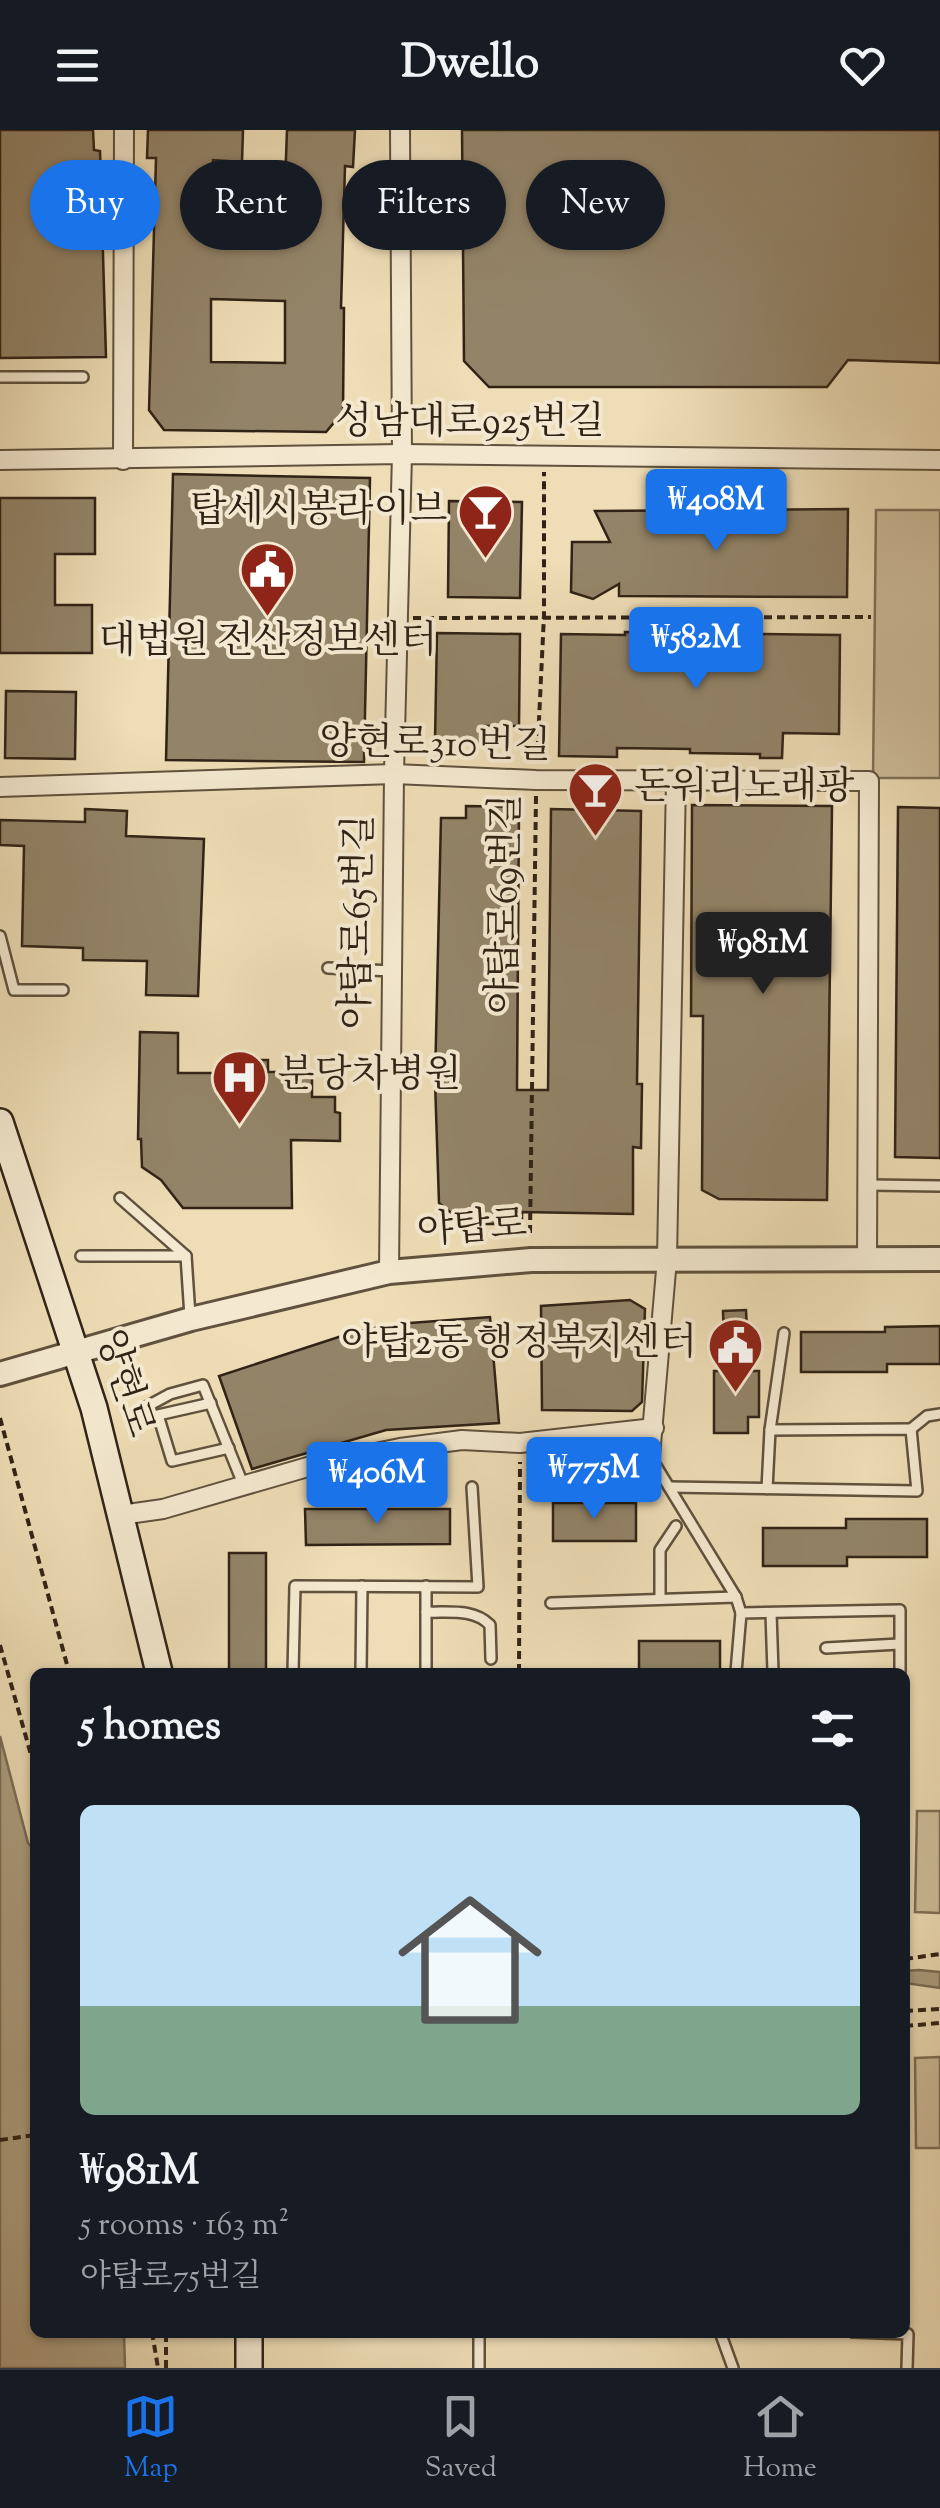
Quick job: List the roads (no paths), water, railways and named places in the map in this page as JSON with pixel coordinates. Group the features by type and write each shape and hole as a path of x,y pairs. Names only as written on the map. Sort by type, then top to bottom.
{"main road":[{"name":"양현로","path":"0,1122 94,1408 158,1668"},
{"path":"249,2338 249,2368"}],"street":[{"path":"122,460 124,130"},
{"name":"야탑로65번길","path":"389,1272 402,454 400,130"},
{"name":"성남대로925번길","path":"0,460 402,454 940,460"},
{"name":"양현로310번길","path":"0,787 394,774 536,780 869,781 866,1185"},
{"path":"650,1456 667,1260 676,780"},
{"path":"866,1185 866,1260"},
{"name":"야탑로","path":"11,1371 191,1319 389,1272 514,1261 940,1259"},
{"path":"121,1514 162,1509 243,1484 400,1448 462,1440 520,1443 654,1428"}],"lane":[{"path":"0,377 82,377"},
{"path":"0,936 14,990 63,990"},
{"path":"328,968 392,971"},
{"path":"866,1185 940,1186"},
{"path":"120,1198 186,1256 191,1319"},
{"path":"81,1256 186,1256"},
{"path":"767,1489 770,1430 784,1334"},
{"path":"146,1407 170,1394 203,1384 243,1484"},
{"path":"210,1403 158,1415 172,1461 229,1448"},
{"path":"770,1430 911,1429 927,1416 940,1414"},
{"path":"669,1488 916,1491 911,1429"},
{"path":"650,1456 736,1597 741,1613 736,1668"},
{"path":"292,1668 295,1586 478,1587 472,1488"},
{"path":"660,1599 660,1550 676,1526"},
{"path":"361,1668 362,1586"},
{"path":"426,1586 426,1668"},
{"path":"551,1602 736,1597"},
{"path":"741,1613 900,1610 900,1668"},
{"path":"426,1612 472,1613 483,1618 490,1624 491,1659"},
{"path":"771,1613 773,1668"},
{"path":"826,1648 899,1644"},
{"path":"479,2338 479,2368"},
{"path":"722,2338 732,2368"},
{"path":"908,2338 908,2368"}],"place":[{"name":"탑세시봉라이브","path":"486,561"},
{"name":"대법원 전산정보센터","path":"268,619"},
{"name":"돈워리노래팡","path":"595,838"},
{"name":"분당차병원","path":"239,1126"},
{"name":"야탑2동 행정복지센터","path":"736,1394"}]}
